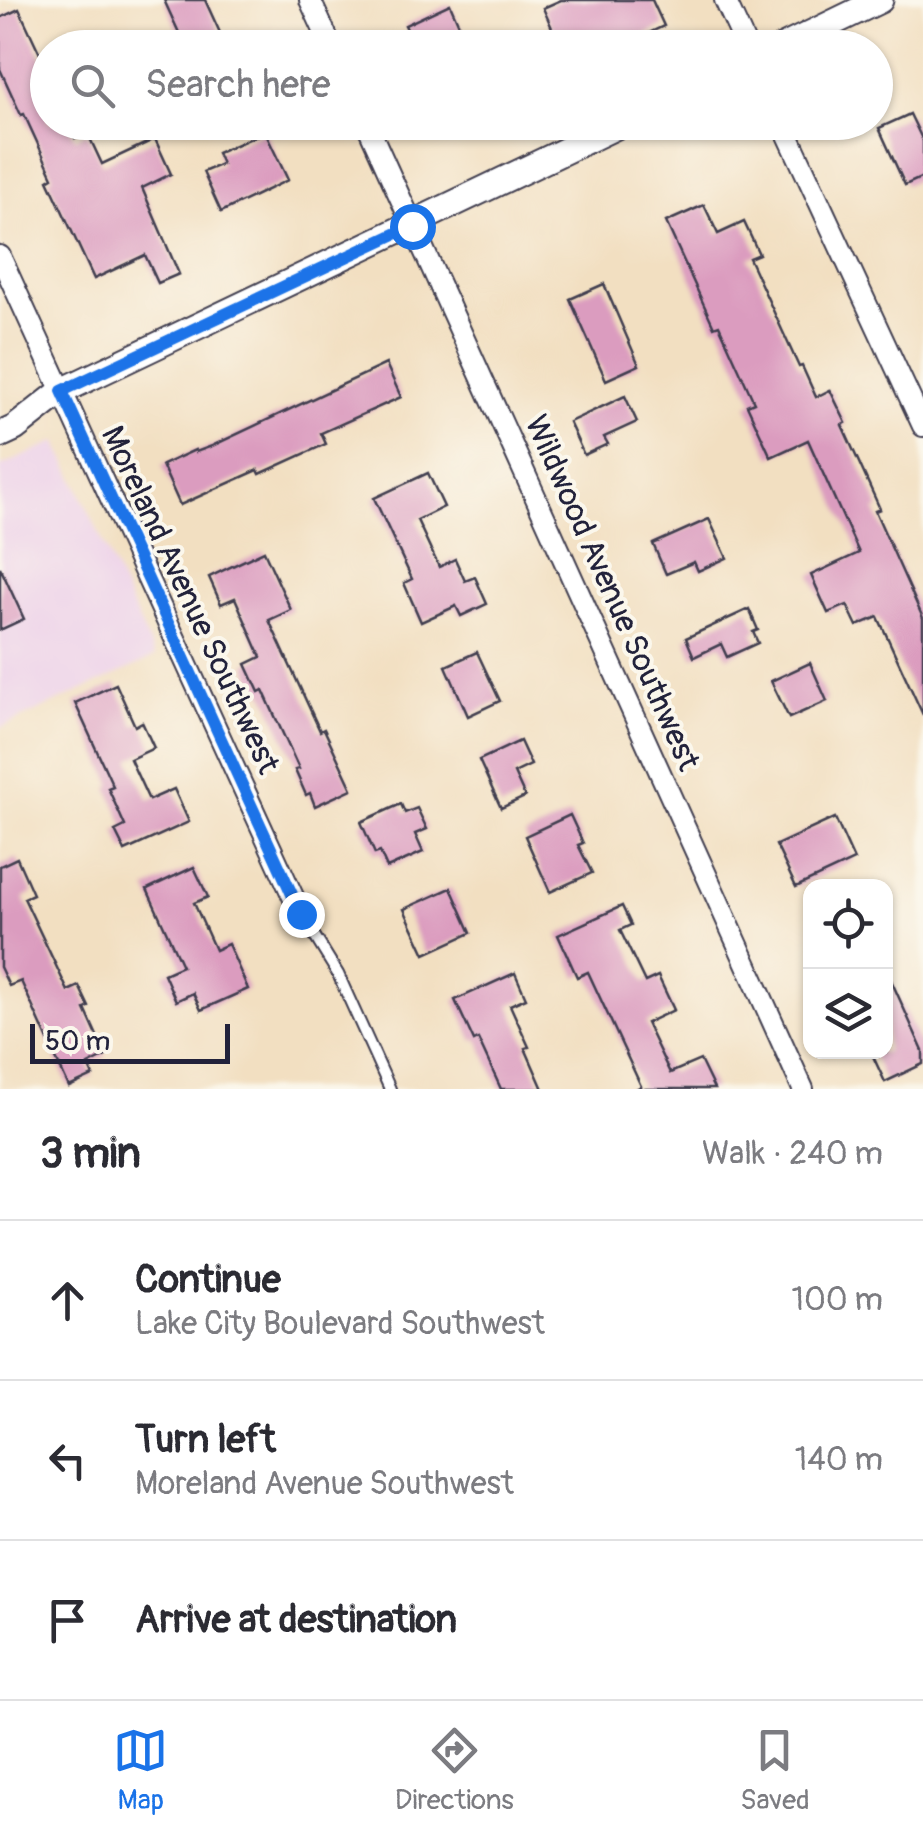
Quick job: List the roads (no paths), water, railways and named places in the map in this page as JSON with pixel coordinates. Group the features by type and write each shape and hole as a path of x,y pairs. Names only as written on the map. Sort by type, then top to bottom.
{"street":[{"path":"310,0 324,30"},
{"path":"726,0 739,30"},
{"path":"818,30 880,0"},
{"name":"Wildwood Avenue Southwest","path":"374,140 803,1089"},
{"path":"0,435 62,391 588,140"},
{"path":"790,140 923,426"},
{"name":"Moreland Avenue Southwest","path":"0,256 301,914"}],"lane":[{"path":"301,914 338,974 390,1089"}]}
